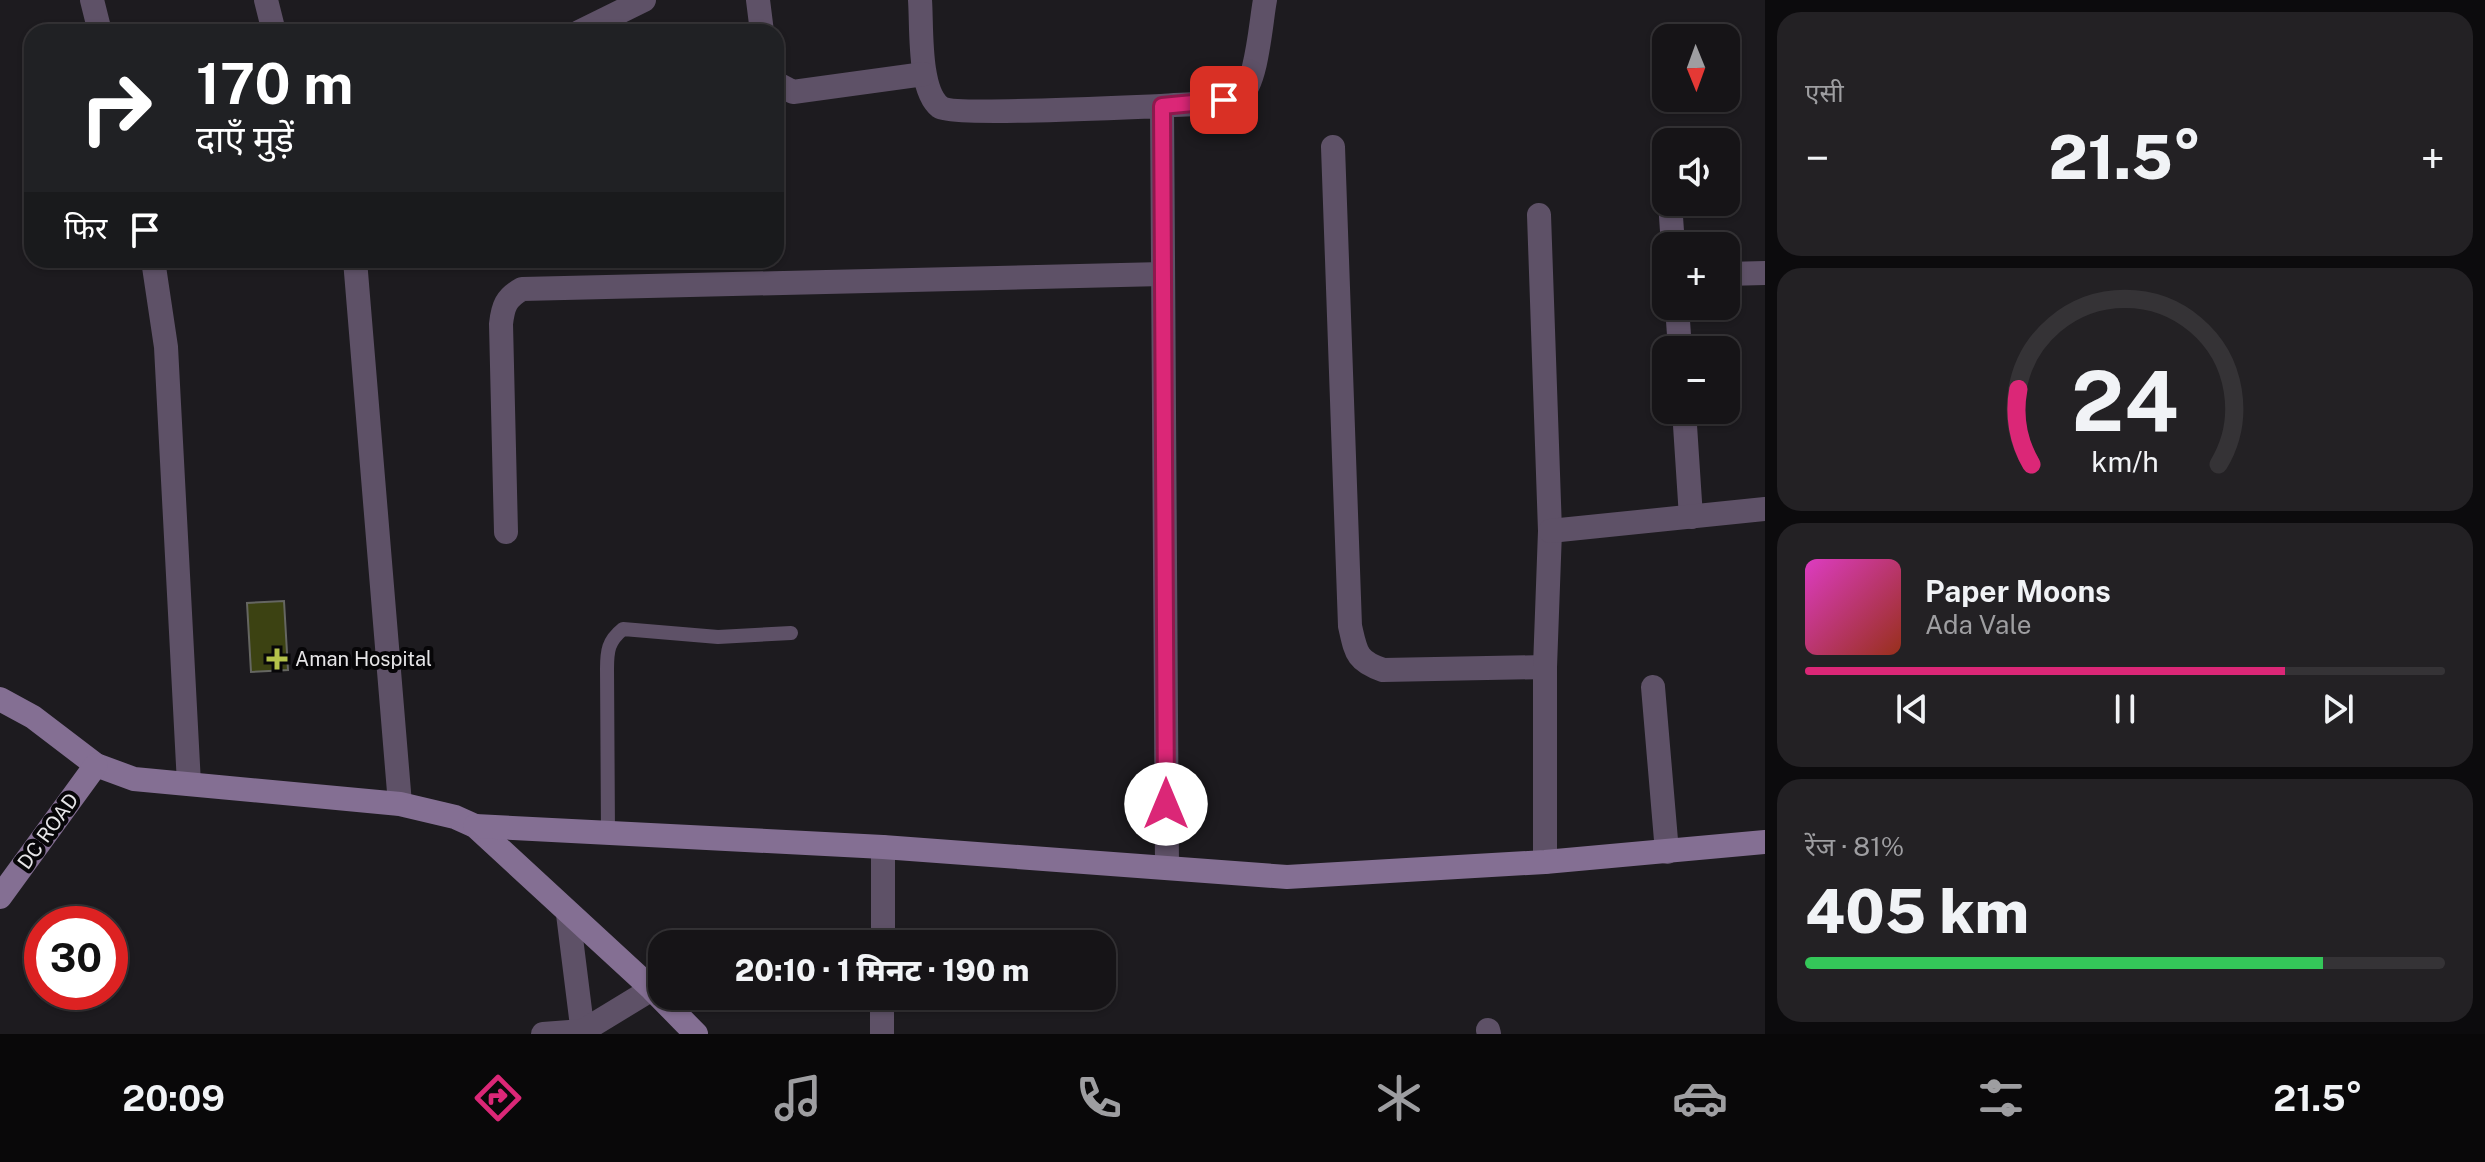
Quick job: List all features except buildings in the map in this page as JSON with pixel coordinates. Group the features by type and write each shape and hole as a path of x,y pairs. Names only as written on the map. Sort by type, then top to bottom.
{"street":[{"path":"92,0 98,24"},
{"path":"266,0 272,24"},
{"path":"595,24 644,0"},
{"path":"758,0 761,24"},
{"path":"920,0 924,74 931,94 940,107 951,111 1162,106 1239,97 1246,90 1253,70 1265,0"},
{"path":"784,87 793,92 924,74"},
{"path":"1162,106 1167,866"},
{"path":"1333,147 1350,626 1356,653 1365,664 1383,670 1545,667"},
{"path":"1539,215 1550,531 1545,667 1545,862"},
{"path":"154,268 166,347 189,784"},
{"path":"356,268 400,804"},
{"path":"1740,274 1765,273"},
{"path":"506,532 502,308 509,296 522,289 1163,274"},
{"path":"1685,424 1691,517"},
{"path":"1550,531 1765,509"},
{"path":"1653,687 1667,852"},
{"path":"0,699 33,717 96,765 134,779 400,804 455,817 475,826 648,985"},
{"name":"DC ROAD","path":"0,897 96,765"},
{"path":"475,826 883,847 1287,877 1545,862 1765,842"},
{"path":"883,847 883,930"},
{"path":"568,914 583,1032"},
{"path":"543,1034 583,1032 648,991"},
{"path":"673,1010 696,1034"},
{"path":"882,1010 882,1034"}],"lane":[{"path":"608,833 607,651 612,638 623,629 743,637 791,633"}],"place":[{"name":"Aman Hospital","path":"277,659"}],"route":[{"path":"1166,804 1162,106 1224,100"}]}
